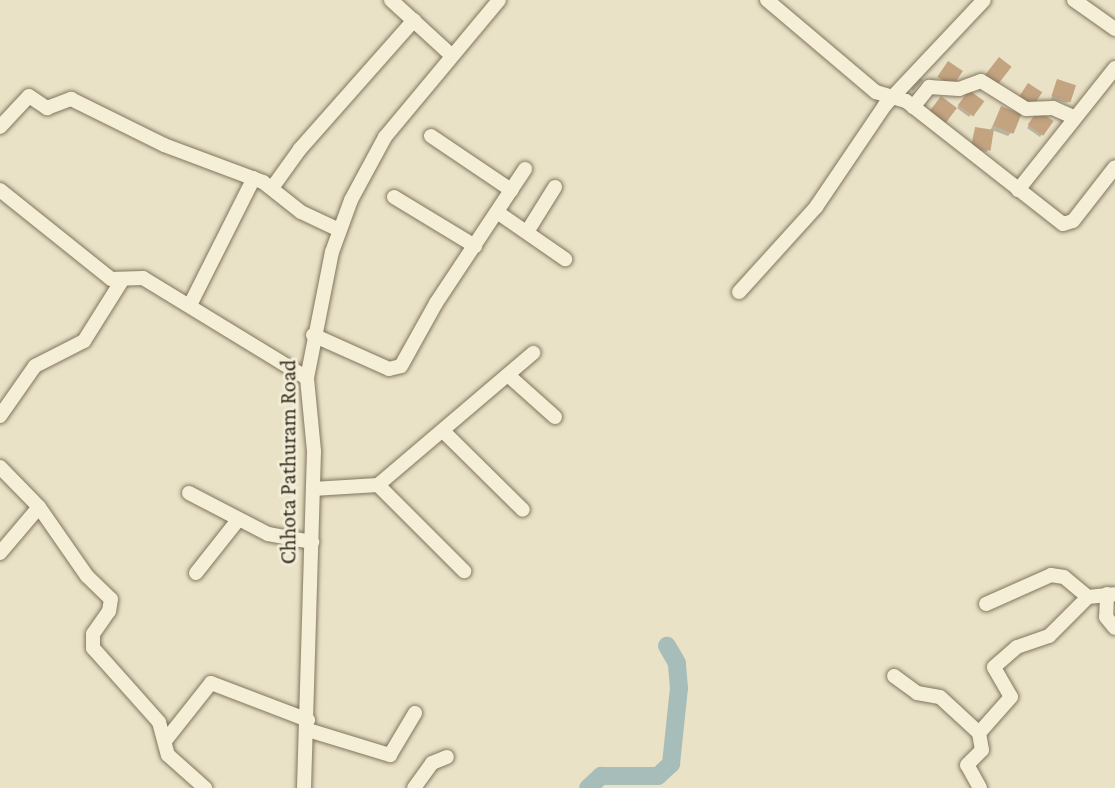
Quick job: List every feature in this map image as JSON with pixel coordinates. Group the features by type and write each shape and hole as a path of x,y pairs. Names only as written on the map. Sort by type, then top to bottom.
{"street":[{"path":"391,0 451,55"},
{"name":"Chhota Pathuram Road","path":"304,788 313,489 307,378 313,335 339,230 385,137 499,0"},
{"path":"767,0 876,92 913,107 1018,190 1067,224 1115,167"},
{"path":"739,292 816,207 895,98 984,0"},
{"path":"1074,0 1115,29"},
{"path":"272,188 300,149 414,20"},
{"path":"1018,190 1115,68"},
{"path":"913,107 929,87 959,89 981,81 1026,109 1053,108 1075,118"},
{"path":"0,127 29,96 47,108 71,99 164,145 254,178 272,188 301,212 339,230"},
{"path":"431,136 511,190"},
{"path":"313,335 397,369 525,169"},
{"path":"190,305 254,178"},
{"path":"527,232 555,187"},
{"path":"0,190 121,282 143,278 307,378"},
{"path":"394,197 475,246"},
{"path":"497,212 565,259"},
{"path":"0,416 35,366 84,341 121,282"},
{"path":"313,489 378,485 533,353"},
{"path":"508,375 555,417"},
{"path":"443,431 523,510"},
{"path":"0,467 39,507 87,576 111,599 90,642 159,722 168,755 205,788"},
{"path":"378,485 464,571"},
{"path":"189,493 279,538 312,542"},
{"path":"0,553 39,507"},
{"path":"196,573 238,520"},
{"path":"986,604 1051,575 1064,577 1088,597"},
{"path":"979,733 1011,697 994,672 999,661 1017,647 1049,636 1088,597 1111,594 1106,617 1115,628"},
{"path":"894,676 917,693 940,697 979,733 982,750 967,768 980,788"},
{"path":"165,741 211,683 308,725 390,755 415,713"},
{"path":"414,788 427,768 447,757"}],"building":[{"path":"999,57 1012,67 997,86 984,76"},
{"path":"948,61 963,71 952,87 937,77"},
{"path":"1057,79 1076,85 1070,102 1051,96"},
{"path":"1028,83 1042,92 1032,107 1018,98"},
{"path":"969,90 984,101 973,117 958,105"},
{"path":"941,96 957,108 945,124 929,112"},
{"path":"1001,106 1021,114 1014,134 993,125"},
{"path":"1038,110 1054,121 1043,136 1028,125"},
{"path":"975,127 994,130 990,151 972,148"}],"waterway":[{"path":"588,788 601,776 658,776 671,764 679,688 677,663 667,646"}]}
